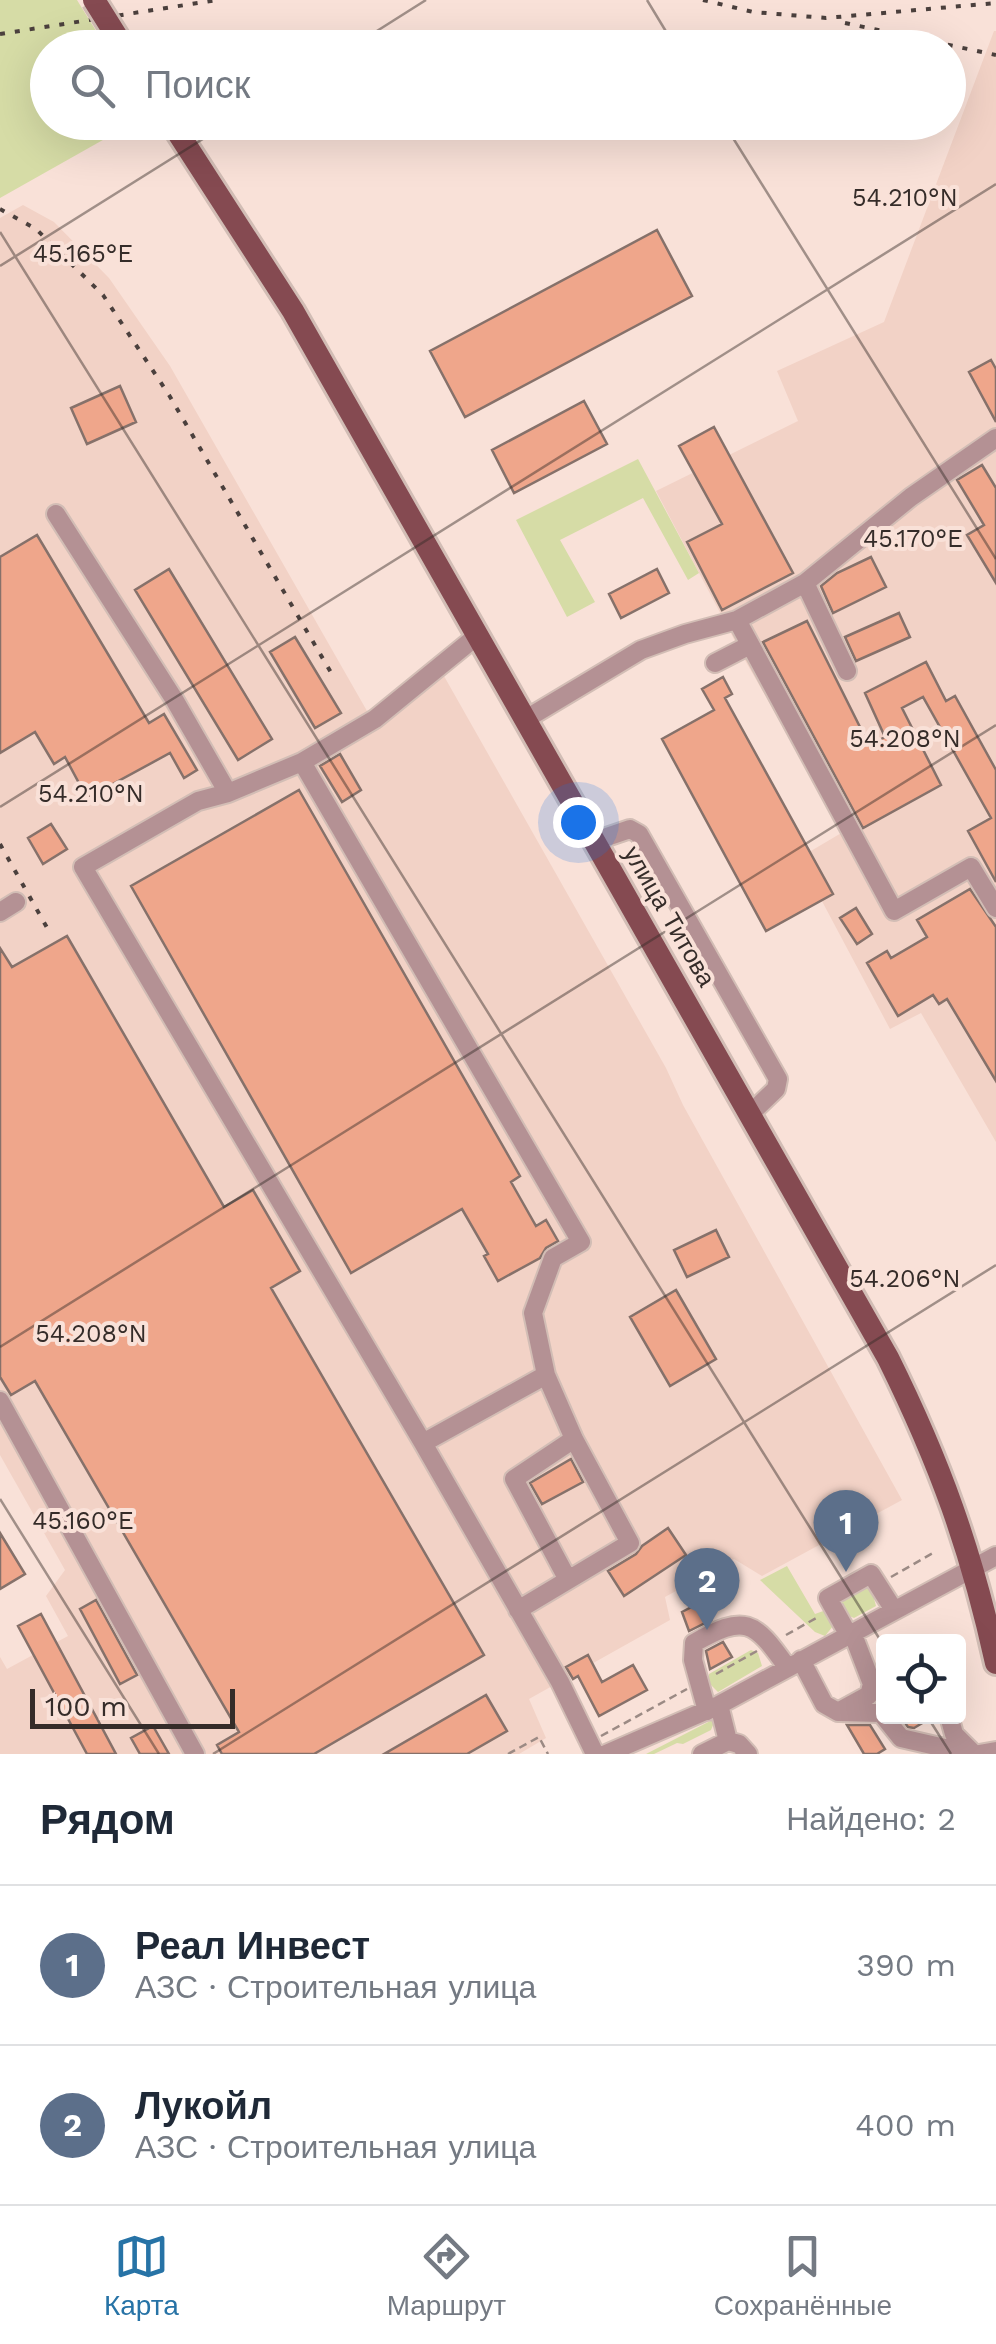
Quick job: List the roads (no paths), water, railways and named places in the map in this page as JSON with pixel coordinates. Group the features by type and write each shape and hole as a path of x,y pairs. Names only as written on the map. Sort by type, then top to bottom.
{"main road":[{"path":"94,0 113,30"},
{"name":"улица Титова","path":"183,140 292,311 596,841 911,1404 940,1468 974,1568 996,1663"}],"street":[{"path":"526,720 641,650 737,620 804,583 911,497 996,438"},
{"path":"56,514 174,699 228,792"},
{"path":"804,583 847,672"},
{"path":"737,620 894,911 971,868 996,908"},
{"path":"478,635 375,719 302,762 198,802 82,867 602,1751 633,1749 996,1556"},
{"path":"714,663 750,645"},
{"path":"302,762 581,1242 552,1258 533,1314 546,1375 574,1439 630,1543 518,1610"},
{"path":"596,841 630,829 639,834 778,1079 776,1089 750,1114"},
{"path":"423,1444 546,1375"},
{"path":"0,1401 195,1754"},
{"path":"568,1580 514,1480 574,1439"},
{"path":"838,1712 869,1694 872,1684 850,1633 828,1598 871,1574 894,1610"},
{"path":"728,1741 699,1682 693,1660 694,1643 726,1624 760,1632 794,1664 834,1713 881,1714 902,1738 975,1754 996,1751"},
{"path":"951,1724 954,1734 975,1754"},
{"path":"702,1754 728,1741 739,1744 748,1754"}],"railway":[{"path":"0,34 217,0"},
{"path":"703,0 753,12 826,18 996,3"},
{"path":"845,23 878,30"},
{"path":"966,49 996,55"},
{"path":"0,209 36,229 103,295 169,395 333,676"},
{"path":"0,844 50,933"}],"place":[{"name":"Реал Инвест","path":"846,1572"},
{"name":"Лукойл","path":"707,1630"}]}
